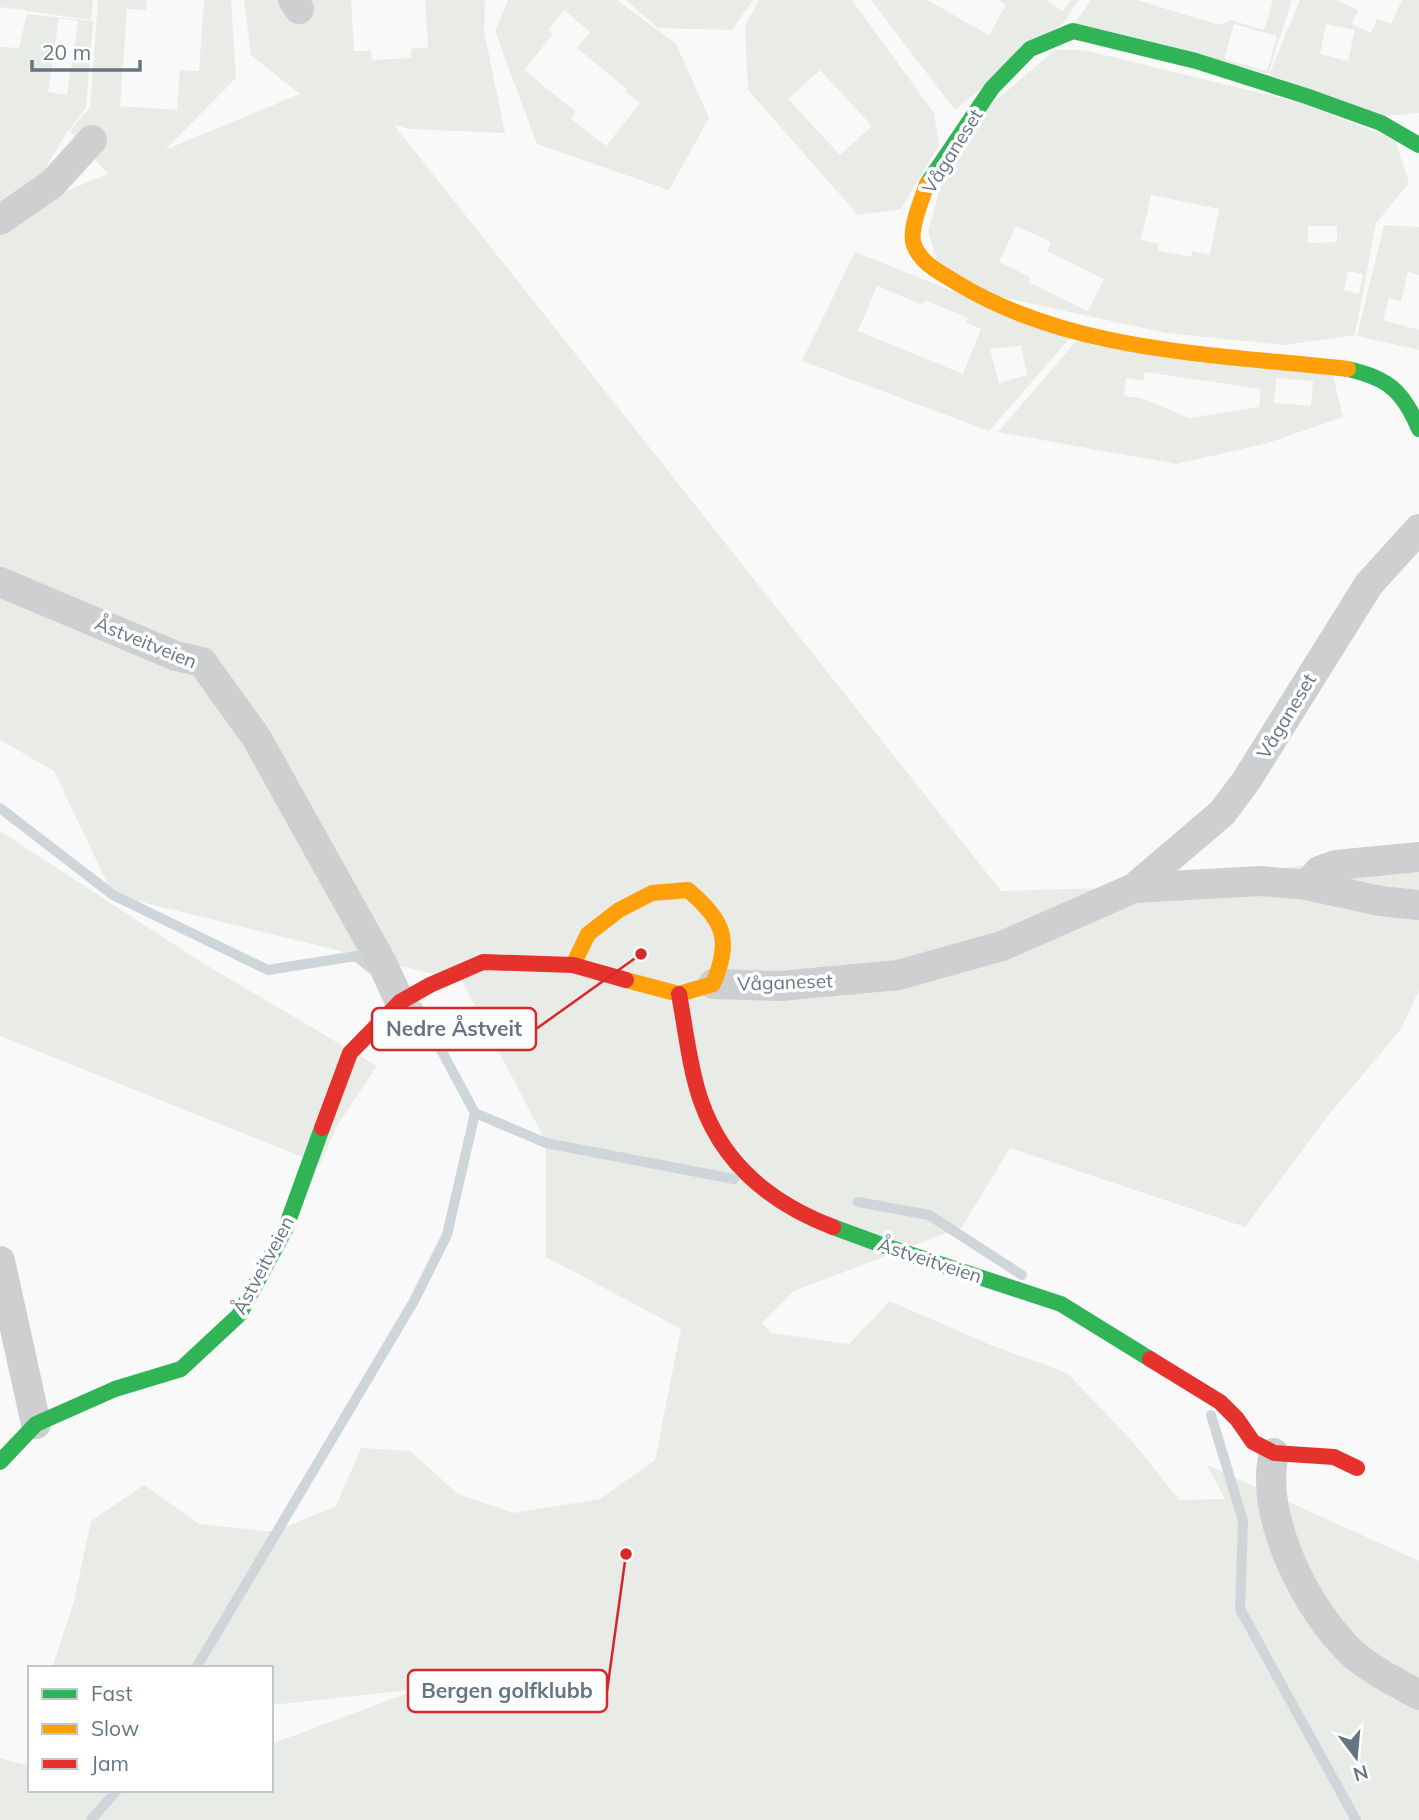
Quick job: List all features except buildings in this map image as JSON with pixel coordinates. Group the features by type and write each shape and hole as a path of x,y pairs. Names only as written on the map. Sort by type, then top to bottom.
{"street":[{"name":"Våganeset","path":"1419,145 1381,123 1306,96 1196,61 1073,31 1030,49 992,88 927,183 915,221 913,244 927,265 988,302 1086,336 1141,346 1349,369 1376,375 1396,387 1410,406 1419,429"},
{"path":"0,220 52,184 92,140"},
{"name":"Våganeset","path":"713,984 780,986 898,975 1002,946 1135,888 1222,813 1246,781 1369,584 1419,529"},
{"name":"Åstveitveien","path":"0,582 176,656 202,662 256,737 382,963 400,1002"},
{"path":"1307,885 1319,871 1336,865 1419,857"},
{"name":"Våganeset","path":"1135,888 1260,881 1307,885 1380,901 1419,905"},
{"path":"573,965 588,934 619,910 652,893 688,890 711,909 724,930 724,961 713,984 679,994"},
{"name":"Åstveitveien","path":"0,1462 36,1424 115,1389 181,1369 239,1315 285,1230 350,1052 400,1002 430,985 483,962 573,965 679,994 700,1099 719,1143 753,1182 808,1217 882,1245 1061,1304 1220,1402 1237,1419 1253,1442 1274,1453"},
{"path":"0,1261 36,1424"},
{"path":"1357,1468 1334,1457 1274,1453 1271,1474 1275,1517 1297,1574 1318,1614 1353,1654 1382,1676 1419,1695"}],"shaded area":[{"path":"0,0 93,0 91,20 0,7"},
{"path":"98,0 147,0 146,10 127,9 120,106 177,110 180,70 199,71 204,0 231,0 236,78 165,150 300,94 251,55 244,0 351,0 354,51 371,51 372,60 411,58 411,49 428,47 425,0 485,0 484,31 505,133 410,129 394,125 1001,891 1144,887 1419,850 1419,990 1401,1029 1327,1117 1245,1227 1010,1148 962,1227 794,1291 762,1323 771,1333 849,1344 890,1301 988,1344 1067,1373 1133,1442 1179,1500 1225,1499 1207,1465 1419,1561 1419,1820 0,1820 0,1758 28,1765 28,1792 273,1792 273,1743 419,1689 273,1705 273,1666 53,1666 74,1601 91,1521 144,1485 199,1524 274,1532 336,1506 361,1448 410,1451 458,1494 513,1513 600,1499 655,1460 681,1329 546,1257 546,1142 462,981 113,895 54,771 0,740 0,218 108,174 70,131 90,107"},
{"path":"508,0 617,0 676,44 709,118 669,190 537,144 495,31","holes":["564,10 590,32 577,48 640,103 606,146 571,119 576,112 524,70 553,34 548,30"]},
{"path":"626,0 753,0 732,30 658,28"},
{"path":"759,0 852,0 934,113 939,145 901,209 858,215 748,90 745,26","holes":["820,70 872,126 840,155 788,99"]},
{"path":"871,0 927,0 989,35 1006,5 998,0 1047,0 1062,11 1071,0 1079,0 1064,22 955,110"},
{"path":"1091,0 1137,0 1219,25 1231,20 1264,30 1273,0 1292,0 1268,74 1073,26","holes":["1234,24 1277,36 1267,71 1224,59"]},
{"path":"1300,0 1336,0 1358,10 1352,24 1371,33 1377,19 1391,24 1402,0 1419,0 1419,113 1383,116 1269,75","holes":["1326,24 1355,30 1348,61 1320,54"]},
{"path":"27,14 93,21 86,108 65,135 36,184 0,206 0,47 19,48","holes":["59,18 78,21 67,95 48,92"]},
{"path":"1055,50 1083,50 1302,103 1395,140 1409,183 1376,223 1355,335 1285,345 1166,333 997,296 938,265 928,231 940,188 976,117","holes":["1151,195 1219,209 1210,255 1192,251 1191,257 1158,251 1159,244 1141,240","1016,226 1051,242 1047,251 1104,279 1088,311 1028,282 1030,277 999,262","1308,226 1337,226 1337,242 1308,243","1348,271 1363,274 1359,294 1344,290"]},
{"path":"1384,225 1419,227 1419,275 1408,272 1401,301 1389,298 1383,320 1419,330 1419,350 1357,336"},
{"path":"855,252 1070,338 989,431 802,361","holes":["877,286 922,305 925,300 968,318 966,322 981,329 963,374 858,331","1021,345 1027,375 999,383 990,349"]},
{"path":"1077,340 1333,376 1343,417 1268,443 1176,464 998,432","holes":["1145,372 1261,389 1259,407 1189,418 1141,398 1124,396 1126,378 1143,381","1276,378 1313,381 1311,406 1274,403"]},
{"path":"0,831 201,962 377,1066 338,1124 320,1164 0,1036"}],"waterway":[{"path":"0,808 113,895 268,970 356,956 376,972"},
{"path":"197,1666 414,1301 447,1235 475,1113 418,1007 412,1002"},
{"path":"475,1113 546,1143 734,1179"},
{"path":"858,1202 929,1215 1022,1275"},
{"path":"1211,1415 1243,1521 1240,1609 1356,1820"},
{"path":"91,1820 115,1792"}],"traffic: fast":[{"path":"927,184 992,88 1030,49 1073,31 1196,61 1306,96 1381,123 1419,145"},
{"path":"1348,369 1374,377 1392,388 1407,405 1419,429"},
{"path":"0,1462 36,1424 115,1389 181,1369 239,1315 285,1230 322,1128"},
{"path":"833,1227 1061,1304 1150,1359"}],"traffic: slow":[{"path":"927,184 913,232 917,252 938,272 1002,306 1048,324 1147,347 1348,369"},
{"path":"573,965 588,934 619,910 652,893 688,890 710,911 721,932 722,955 713,984 679,994 626,980"}],"traffic: jam":[{"path":"322,1128 350,1053 400,1002 430,985 483,962 573,965 626,980"},
{"path":"679,994 697,1089 710,1124 722,1144 736,1163 770,1193 789,1206 833,1227"},
{"path":"1150,1359 1220,1402 1237,1419 1253,1442 1274,1453 1334,1457 1357,1468"}],"place":[{"name":"Nedre Åstveit","path":"641,954"},
{"name":"Bergen golfklubb","path":"626,1554"}]}
